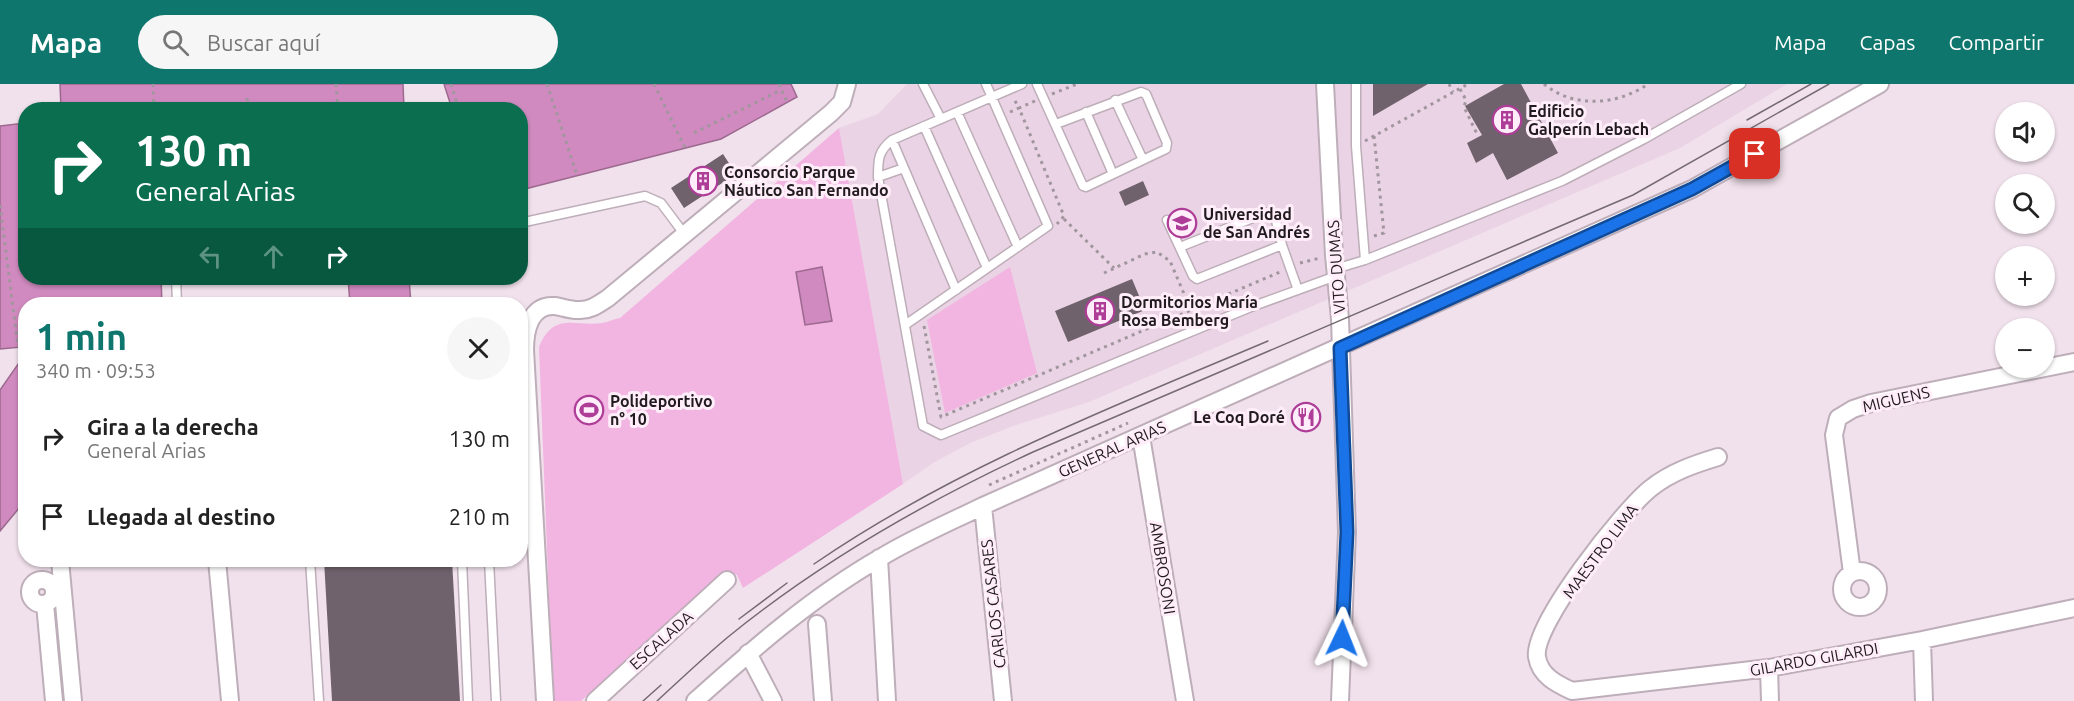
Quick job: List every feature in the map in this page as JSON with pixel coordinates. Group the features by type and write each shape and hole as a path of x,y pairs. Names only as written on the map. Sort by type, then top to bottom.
{"street":[{"name":"VITO DUMAS","path":"1325,84 1340,348 1347,532 1340,701"},
{"name":"GENERAL ARIAS","path":"695,701 748,653 811,604 879,558 983,506 1692,189 1880,84"},
{"path":"528,329 534,314 541,308 552,306 578,310 597,306 831,113 842,102 850,86"},
{"name":"MIGUENS","path":"1852,573 1834,435 1838,418 1853,409 1871,403 2074,362"},
{"path":"528,403 545,701"},
{"name":"AMBROSONI","path":"1141,436 1185,701"},
{"name":"MAESTRO LIMA","path":"1554,682 1542,671 1537,657 1538,643 1580,572 1618,521 1652,487 1694,464 1718,457"},
{"name":"CARLOS CASARES","path":"983,506 1003,701"},
{"path":"879,558 887,701"},
{"path":"61,567 73,701"},
{"path":"218,567 230,701"},
{"name":"ESCALADA","path":"595,701 727,580"},
{"path":"45,604 54,701"},
{"name":"GILARDO GILARDI","path":"1554,682 1572,691 1769,668 1922,640 2074,608"},
{"path":"818,624 823,701"},
{"path":"1922,640 1924,701"},
{"path":"748,653 773,701"},
{"path":"1769,668 1770,701"}],"lane":[{"path":"923,84 941,119"},
{"path":"905,325 1048,226 986,84"},
{"path":"1022,84 892,140 883,147 878,156 878,177 922,426 941,435 1251,307 1298,290 1335,267 1365,260 1562,181 1741,84"},
{"path":"1037,84 1083,186 1166,149 1167,143 1146,94 1135,92 1056,124"},
{"path":"1356,84 1356,146 1365,260"},
{"path":"1115,100 1143,160"},
{"path":"957,112 1018,247"},
{"path":"1086,112 1113,174"},
{"path":"924,126 987,268"},
{"path":"892,140 956,290"},
{"path":"878,177 904,168"},
{"path":"528,221 645,196 661,203 685,235"},
{"path":"1180,247 1268,212 1274,213 1289,268 1298,290"},
{"path":"1167,220 1193,276 1197,279 1282,245"},
{"path":"310,567 319,701"},
{"path":"462,567 468,701"},
{"path":"489,567 496,701"}],"path":[{"path":"153,84 154,102"},
{"path":"336,84 337,102"},
{"path":"451,84 457,102"},
{"path":"547,84 577,175"},
{"path":"654,84 685,148"},
{"path":"778,84 787,102"},
{"path":"1000,117 1077,84"},
{"path":"1449,84 1453,92"},
{"path":"1356,146 1468,84"},
{"path":"1544,84 1570,98 1593,102 1615,100 1637,92 1648,84"},
{"path":"1010,89 1064,219 1114,268"},
{"path":"1460,89 1466,100 1464,107 1478,134"},
{"path":"694,133 781,90"},
{"path":"1551,98 1555,91"},
{"path":"247,98 248,102"},
{"path":"1364,239 1384,233 1374,136"},
{"path":"0,205 18,347"},
{"path":"1055,226 1064,219"},
{"path":"1104,273 1145,254 1157,252 1164,256 1191,310"},
{"path":"923,319 941,417 1289,268 1335,267"}],"shaded area":[{"path":"60,84 403,84 404,102 61,102"},
{"path":"444,84 791,84 797,97 721,139 528,188 528,102 450,102"},
{"name":"Universidad de San Andrés","path":"907,84 1787,84 1680,148 1089,402 1013,426 970,443 933,463 903,484 839,128 878,114"},
{"path":"18,124 18,285 161,285 162,297 18,297 18,347 0,349 0,126"},
{"path":"839,128 903,484 743,588 737,575 730,571 722,572 581,701 553,701 539,347 551,329 558,325 602,323 620,318"},
{"path":"822,267 832,321 805,325 796,272"},
{"path":"1010,267 1037,373 945,413 927,320"},
{"path":"349,285 410,285 410,297 349,297"},
{"path":"18,364 18,509 0,531 0,390"}],"building":[{"path":"1373,84 1428,84 1373,116"},
{"name":"Edificio Galperín Lebach","path":"1504,84 1521,84 1558,153 1507,180 1493,153 1476,163 1467,143 1482,135 1465,106"},
{"name":"Consorcio Parque Náutico San Fernando","path":"723,154 736,174 684,208 671,188"},
{"path":"1143,181 1149,195 1125,206 1119,192"},
{"name":"Dormitorios María Rosa Bemberg","path":"1132,279 1145,310 1068,342 1055,311"},
{"path":"324,567 452,567 460,701 332,701"}],"tram line":[{"path":"1747,120 1811,84"},
{"path":"657,701 728,637 799,583 874,535 953,491 1033,452 1633,195 1829,84"},
{"path":"814,564 922,498 1035,441 1268,341"},
{"path":"739,619 787,583"},
{"path":"643,701 661,685"}],"place":[{"name":"Edificio Galperín Lebach","path":"1507,120"},
{"name":"Consorcio Parque Náutico San Fernando","path":"703,181"},
{"name":"Universidad de San Andrés","path":"1182,223"},
{"name":"Dormitorios María Rosa Bemberg","path":"1100,311"},
{"name":"Polideportivo n° 10","path":"589,410"},
{"name":"Le Coq Doré","path":"1306,417"}],"route":[{"path":"1342,638 1347,532 1340,348 1692,189 1755,154"}]}
